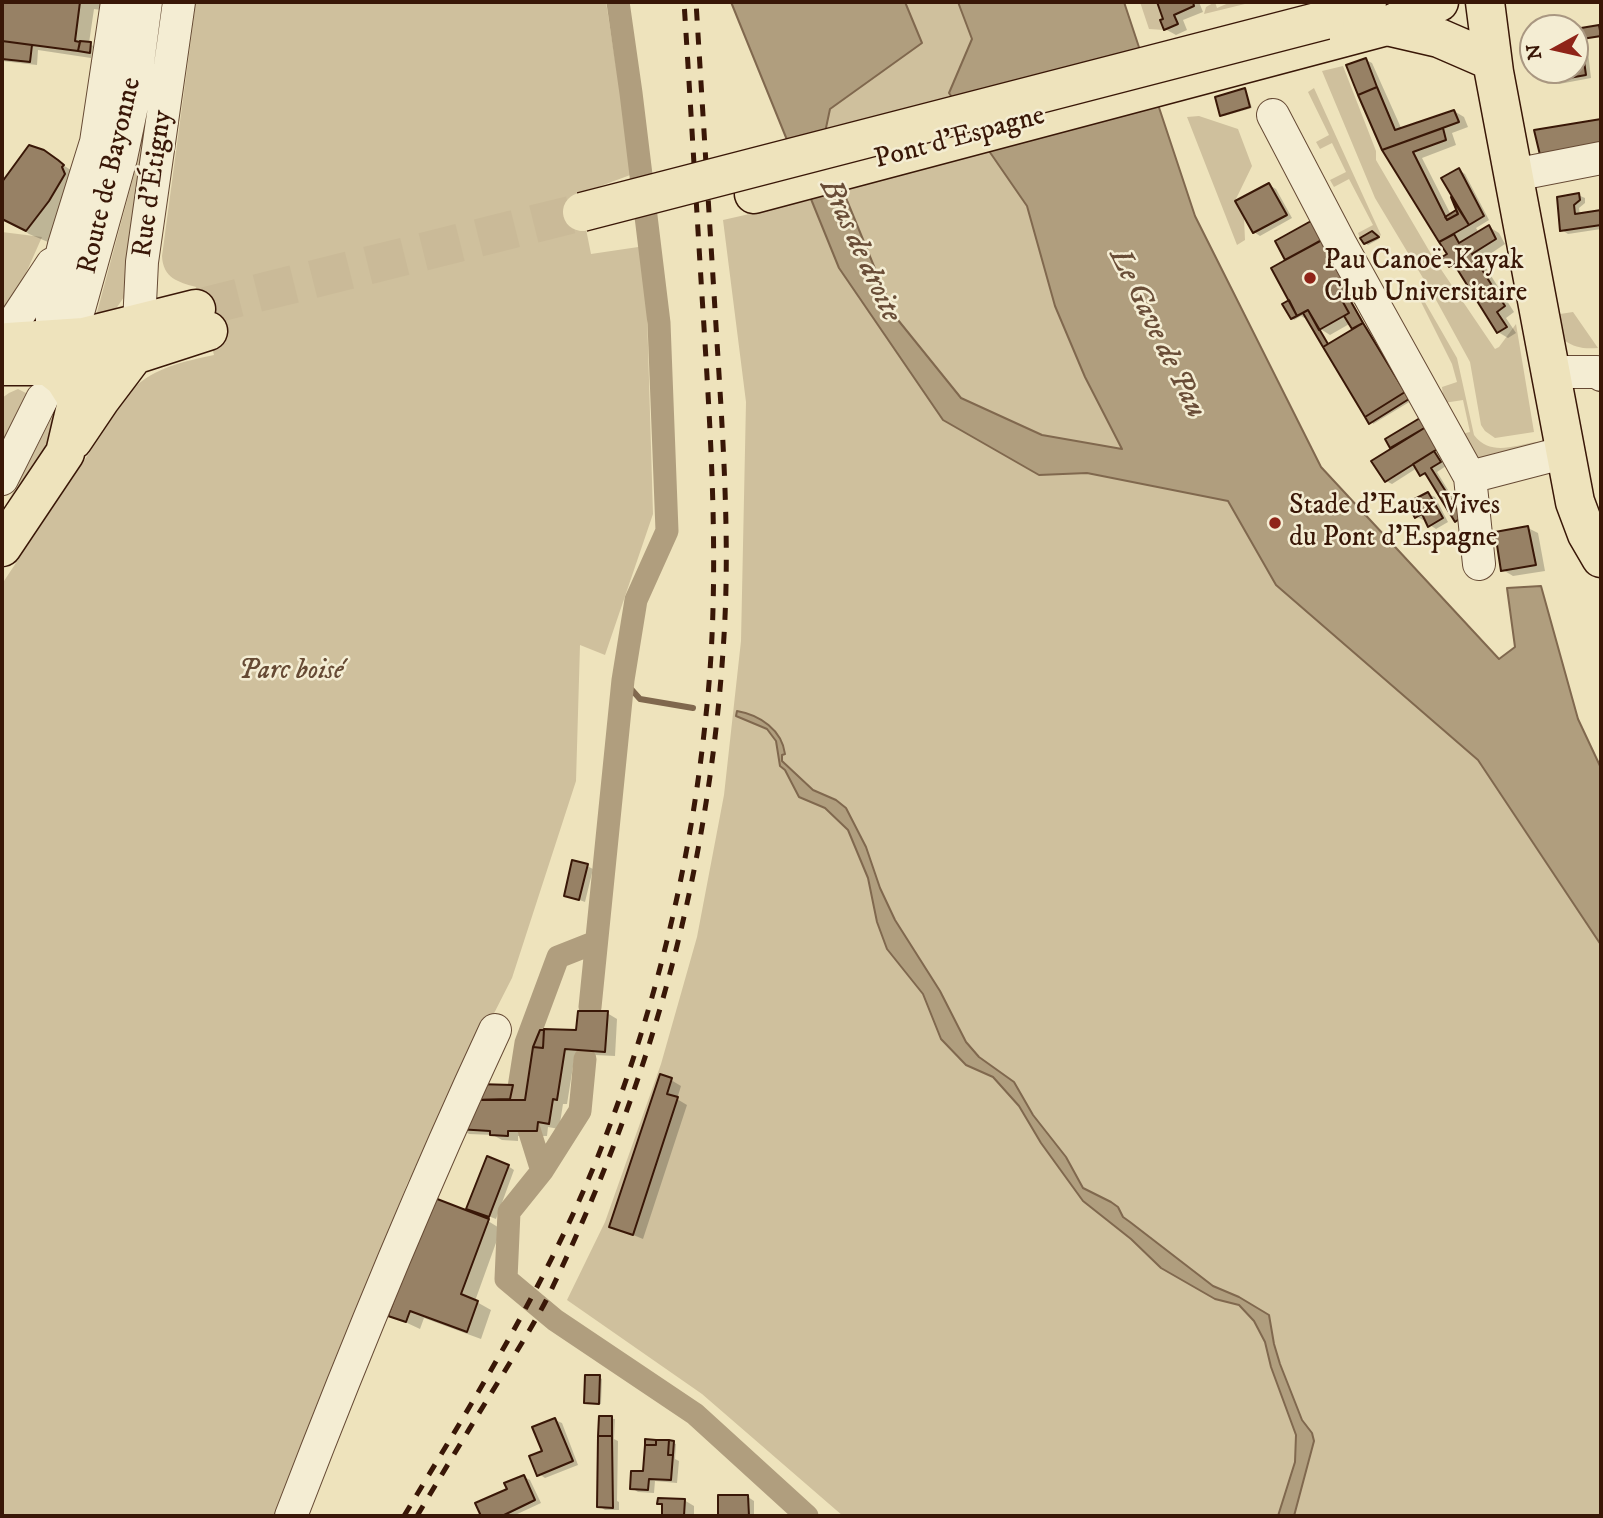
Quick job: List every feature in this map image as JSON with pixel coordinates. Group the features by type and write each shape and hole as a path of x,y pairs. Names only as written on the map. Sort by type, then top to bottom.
{"main road":[{"name":"Pont d'Espagne","path":"585,224 1329,30 1377,14 1439,2"},
{"path":"1485,2 1492,61 1575,502 1587,534 1601,558"},
{"path":"1377,14 1492,61"},
{"path":"2,366 48,369 80,366 196,317"},
{"path":"2,547 137,340"},
{"path":"2,341 64,378 76,397 65,453"}],"street":[{"path":"2,480 48,369 52,294 96,142 117,2"},
{"name":"Route de Bayonne","path":"79,309 121,158 146,2"},
{"name":"Rue d'Étigny","path":"137,340 141,283 179,2"},
{"path":"1273,115 1340,243 1470,477 1479,564"},
{"path":"1514,176 1601,158"},
{"path":"2,341 64,245"},
{"name":"Rue d'Étigny","path":"141,283 155,304 196,317"},
{"path":"1551,372 1597,372 1601,375"},
{"path":"1470,477 1566,452"},
{"path":"291,1516 336,1397 433,1167 495,1030"}],"green space":[{"name":"Parc boisé","path":"196,2 606,2 633,174 579,194 591,254 645,246 653,514 605,655 580,645 576,781 512,978 407,1184 279,1516 2,1516 2,584 131,390 160,371 214,355 196,287 178,281 168,274 162,256"},
{"path":"905,2 958,2 972,39 949,93 1027,206 1055,306 1085,377 1123,450 1042,435 961,398 894,315 823,142 830,109 922,43"},
{"path":"1140,2 1157,2 1164,30 1149,29"},
{"path":"1215,2 1217,8 1231,2 1253,2 1204,14 1206,7"},
{"path":"159,24 161,33 124,297 113,313 96,316 139,156"},
{"path":"1343,66 1376,151 1376,160 1434,259 1495,349 1516,324 1534,432 1495,438 1481,425 1470,362 1375,198 1322,71"},
{"path":"1314,88 1381,235 1379,237 1360,238 1358,233 1373,225 1349,179 1334,187 1330,180 1346,172 1332,143 1320,149 1316,142 1329,135 1308,92"},
{"path":"1199,116 1238,129 1252,166 1235,201 1244,218 1245,240 1237,245 1187,117"},
{"path":"811,200 839,268 943,420 1039,475 1087,473 1228,501 1276,585 1478,760 1601,945 1601,1516 843,1516 702,1394 567,1300 605,1222 661,1064 697,937 724,795 741,641 746,402 723,220"},
{"path":"2,232 42,237 22,282 2,313"},
{"path":"1415,285 1457,358 1474,435 1487,446 1502,448 1536,442 1538,451 1474,461 1457,435 1470,432 1463,400 1444,403 1442,387 1457,382 1452,364 1413,286"},
{"path":"1573,312 1598,348 1580,347 1564,340 1560,314"},
{"path":"18,389 30,395 2,445 2,398"},
{"path":"59,404 65,419 2,513"}],"water":[{"path":"731,2 905,2 922,43 830,109 823,142 894,315 961,398 1042,435 1122,449 1085,377 1055,306 1027,206 949,93 972,39 958,2 1124,2 1195,216 1321,467 1499,659 1515,647 1507,588 1541,586 1578,719 1601,768 1601,945 1478,760 1276,585 1228,501 1087,473 1039,475 943,420 839,268"},
{"path":"737,711 762,720 775,731 783,745 785,754 782,755 782,761 813,790 836,800 846,808 866,847 880,888 895,920 940,991 966,1042 979,1057 1014,1082 1033,1115 1066,1157 1083,1188 1118,1207 1123,1217 1213,1286 1239,1297 1269,1315 1280,1364 1302,1420 1312,1433 1314,1441 1294,1516 1278,1516 1295,1462 1296,1435 1271,1367 1265,1342 1254,1321 1239,1305 1215,1299 1161,1268 1131,1239 1083,1201 1041,1143 1019,1106 993,1077 966,1065 941,1039 923,994 887,949 877,922 868,878 848,830 825,808 799,797 785,770 780,766 776,741 767,729 736,716"}],"building":[{"path":"2,2 80,2 75,41 80,42 78,51 2,41"},
{"path":"1157,2 1193,2 1194,6 1174,15 1178,24 1164,30"},
{"path":"1599,25 1601,36 1589,38 1589,27"},
{"path":"2,41 32,45 30,62 2,59"},
{"path":"80,41 91,42 90,53 78,51"},
{"path":"1366,58 1377,87 1358,95 1346,65"},
{"path":"1377,87 1395,130 1454,110 1459,122 1382,150 1358,95"},
{"path":"1245,88 1250,107 1220,116 1215,97"},
{"path":"1601,119 1601,145 1540,155 1534,130"},
{"path":"1443,128 1446,140 1413,152 1447,220 1458,214 1451,197 1469,225 1439,242 1382,150"},
{"path":"29,145 44,150 58,160 64,165 62,167 65,174 26,231 2,219 2,182"},
{"path":"1459,168 1484,216 1469,225 1441,178"},
{"name":"Pau Canoë-Kayak Club Universitaire","path":"1269,183 1287,215 1253,233 1235,201"},
{"path":"1579,193 1580,200 1574,205 1575,214 1601,210 1601,225 1560,231 1557,197"},
{"path":"1456,210 1458,214 1447,220 1445,217"},
{"name":"Pau Canoë-Kayak Club Universitaire","path":"1311,221 1322,240 1285,260 1275,241"},
{"path":"1489,225 1496,239 1472,254 1505,306 1497,312 1507,327 1497,333 1454,264 1449,267 1442,257 1447,254 1439,242 1454,234 1459,243"},
{"path":"1372,231 1379,237 1364,244 1360,238"},
{"name":"Pau Canoë-Kayak Club Universitaire","path":"1323,239 1350,289 1339,295 1349,313 1319,330 1308,310 1297,316 1271,268"},
{"name":"Pau Canoë-Kayak Club Universitaire","path":"1345,291 1363,323 1352,329 1344,316 1349,313 1339,295"},
{"name":"Pau Canoë-Kayak Club Universitaire","path":"1289,300 1297,316 1291,319 1282,304"},
{"name":"Pau Canoë-Kayak Club Universitaire","path":"1308,310 1328,344 1323,347 1303,313"},
{"name":"Pau Canoë-Kayak Club Universitaire","path":"1363,323 1405,392 1365,417 1323,347"},
{"name":"Pau Canoë-Kayak Club Universitaire","path":"1405,392 1409,399 1369,424 1365,417"},
{"path":"1420,418 1426,427 1390,448 1385,439"},
{"path":"1426,427 1439,448 1385,482 1371,461"},
{"path":"1434,451 1441,462 1431,468 1462,517 1455,522 1425,473 1420,476 1413,464"},
{"path":"1428,492 1443,518 1428,527 1422,514 1415,518 1407,503"},
{"path":"1528,526 1536,565 1501,571 1495,532"},
{"path":"572,860 588,864 579,900 564,896"},
{"path":"578,1011 608,1011 605,1052 565,1049 557,1100 553,1099 549,1124 538,1122 537,1131 508,1131 508,1136 490,1135 490,1131 457,1129 470,1100 525,1100 533,1047 543,1048 544,1029 576,1030"},
{"path":"540,1030 544,1030 543,1048 533,1047"},
{"path":"660,1074 672,1078 667,1094 678,1097 633,1235 609,1227"},
{"path":"476,1084 513,1085 510,1099 470,1100"},
{"path":"487,1156 509,1165 489,1217 466,1209"},
{"path":"432,1197 489,1219 461,1294 478,1301 467,1332 410,1311 406,1322 388,1316"},
{"path":"585,1375 600,1375 599,1404 584,1403"},
{"path":"599,1416 612,1416 612,1436 598,1436"},
{"path":"555,1418 573,1461 537,1476 529,1456 542,1451 532,1427"},
{"path":"598,1436 612,1436 613,1508 597,1507"},
{"path":"645,1439 656,1440 656,1445 645,1445"},
{"path":"656,1440 669,1440 668,1455 673,1455 671,1480 649,1479 648,1490 630,1489 631,1471 643,1471 645,1445 656,1445"},
{"path":"669,1440 674,1441 673,1455 668,1455"},
{"path":"524,1475 535,1500 502,1516 481,1516 475,1503 507,1489 504,1483"},
{"path":"718,1495 748,1495 749,1516 718,1516"},
{"path":"658,1498 685,1499 684,1516 662,1516 662,1504 657,1504"}],"waterway":[{"path":"590,1007 623,680 636,600 667,531 659,323 618,2"},
{"path":"623,680 640,699 693,708"},
{"path":"542,1171 518,1094 526,1043 558,957 596,942"},
{"path":"585,1059 580,1111 542,1171 509,1212 506,1279 555,1320 695,1414 807,1516"}],"tunnel":[{"path":"202,307 582,212"}],"railway":[{"path":"404,1516 511,1335 582,1195 639,1041 655,988 681,880 706,715 714,570 707,375 684,2"},
{"path":"417,1516 554,1284 621,1127 671,968 706,806 724,636 726,526 696,2"}],"place":[{"name":"Pau Canoë-Kayak Club Universitaire","path":"1310,278"},
{"name":"Stade d'Eaux Vives du Pont d'Espagne","path":"1275,523"}],"water label":[{"name":"Bras de droite","path":"859,251"},
{"name":"Le Gave de Pau","path":"1156,334"}]}
